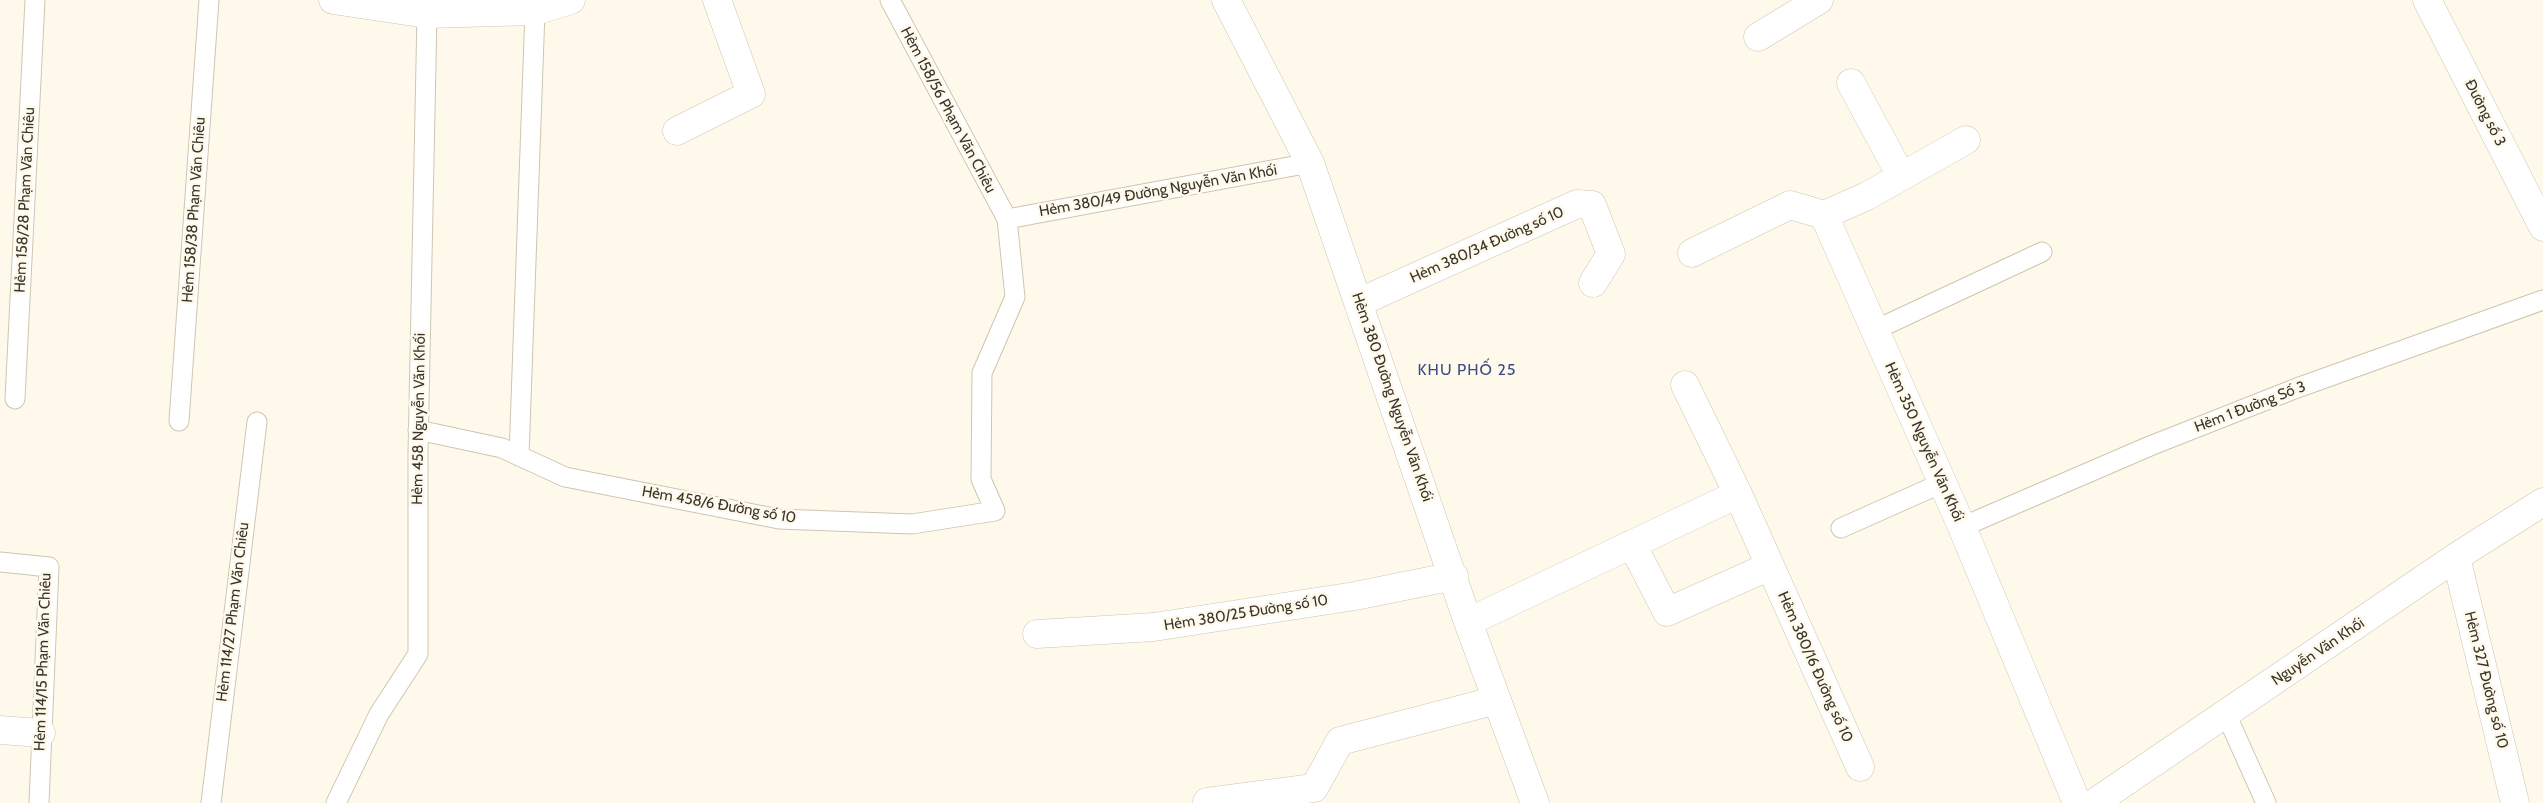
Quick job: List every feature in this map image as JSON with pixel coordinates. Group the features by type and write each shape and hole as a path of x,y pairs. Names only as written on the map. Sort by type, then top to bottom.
{"street":[{"path":"333,0 424,7 535,11 571,0"},
{"path":"677,131 751,94 717,0"},
{"name":"Hẻm 380 Đường Nguyễn Văn Khối","path":"1226,0 1310,163 1360,302 1468,622 1536,803"},
{"path":"1758,37 1819,0"},
{"name":"Đường số 3","path":"2427,0 2543,227"},
{"path":"1851,83 1901,176"},
{"path":"1692,253 1790,205 1824,215 1867,196 1966,140"},
{"name":"Hẻm 380/34 Đường số 10","path":"1360,302 1577,204 1592,205 1612,254 1593,283"},
{"name":"Hẻm 350 Nguyễn Văn Khối","path":"1824,215 1962,526 2077,803"},
{"name":"Hẻm 380/16 Đường số 10","path":"1684,385 1738,494 1860,768"},
{"path":"1468,622 1738,494"},
{"name":"Nguyễn Văn Khối","path":"2094,803 2120,796 2226,714 2456,557 2543,502"},
{"path":"1632,544 1667,612 1770,566"},
{"name":"Hẻm 327 Đường số 10","path":"2456,557 2515,803"},
{"name":"Hẻm 380/25 Đường số 10","path":"1037,634 1154,627 1355,596 1454,576"},
{"path":"1207,802 1314,788 1340,742 1497,700"},
{"path":"0,730 41,733"}],"lane":[{"name":"Hẻm 158/28 Phạm Văn Chiêu","path":"15,399 35,0"},
{"name":"Hẻm 158/38 Phạm Văn Chiêu","path":"180,421 209,0"},
{"name":"Hẻm 158/56 Phạm Văn Chiêu","path":"890,0 1006,219"},
{"name":"Hẻm 458 Nguyễn Văn Khối","path":"336,803 379,714 418,654 418,430 424,7"},
{"path":"519,456 535,11"},
{"name":"Hẻm 380/49 Đường Nguyễn Văn Khối","path":"1006,219 1310,163"},
{"name":"Hẻm 458/6 Đường số 10","path":"418,430 502,448 565,477 779,518 912,524 996,511 981,479 982,373 1015,297 1006,219"},
{"path":"1875,330 2042,252"},
{"name":"Hẻm 1 Đường Số 3","path":"1962,526 2150,446 2297,388 2543,300"},
{"name":"Hẻm 114/27 Phạm Văn Chiêu","path":"211,803 257,422"},
{"path":"1840,528 1942,483"},
{"name":"Hẻm 114/15 Phạm Văn Chiêu","path":"0,562 49,567 39,803"},
{"path":"2226,714 2266,803"}],"district":[{"name":"KHU PHỐ 25","path":"1467,370"}]}
